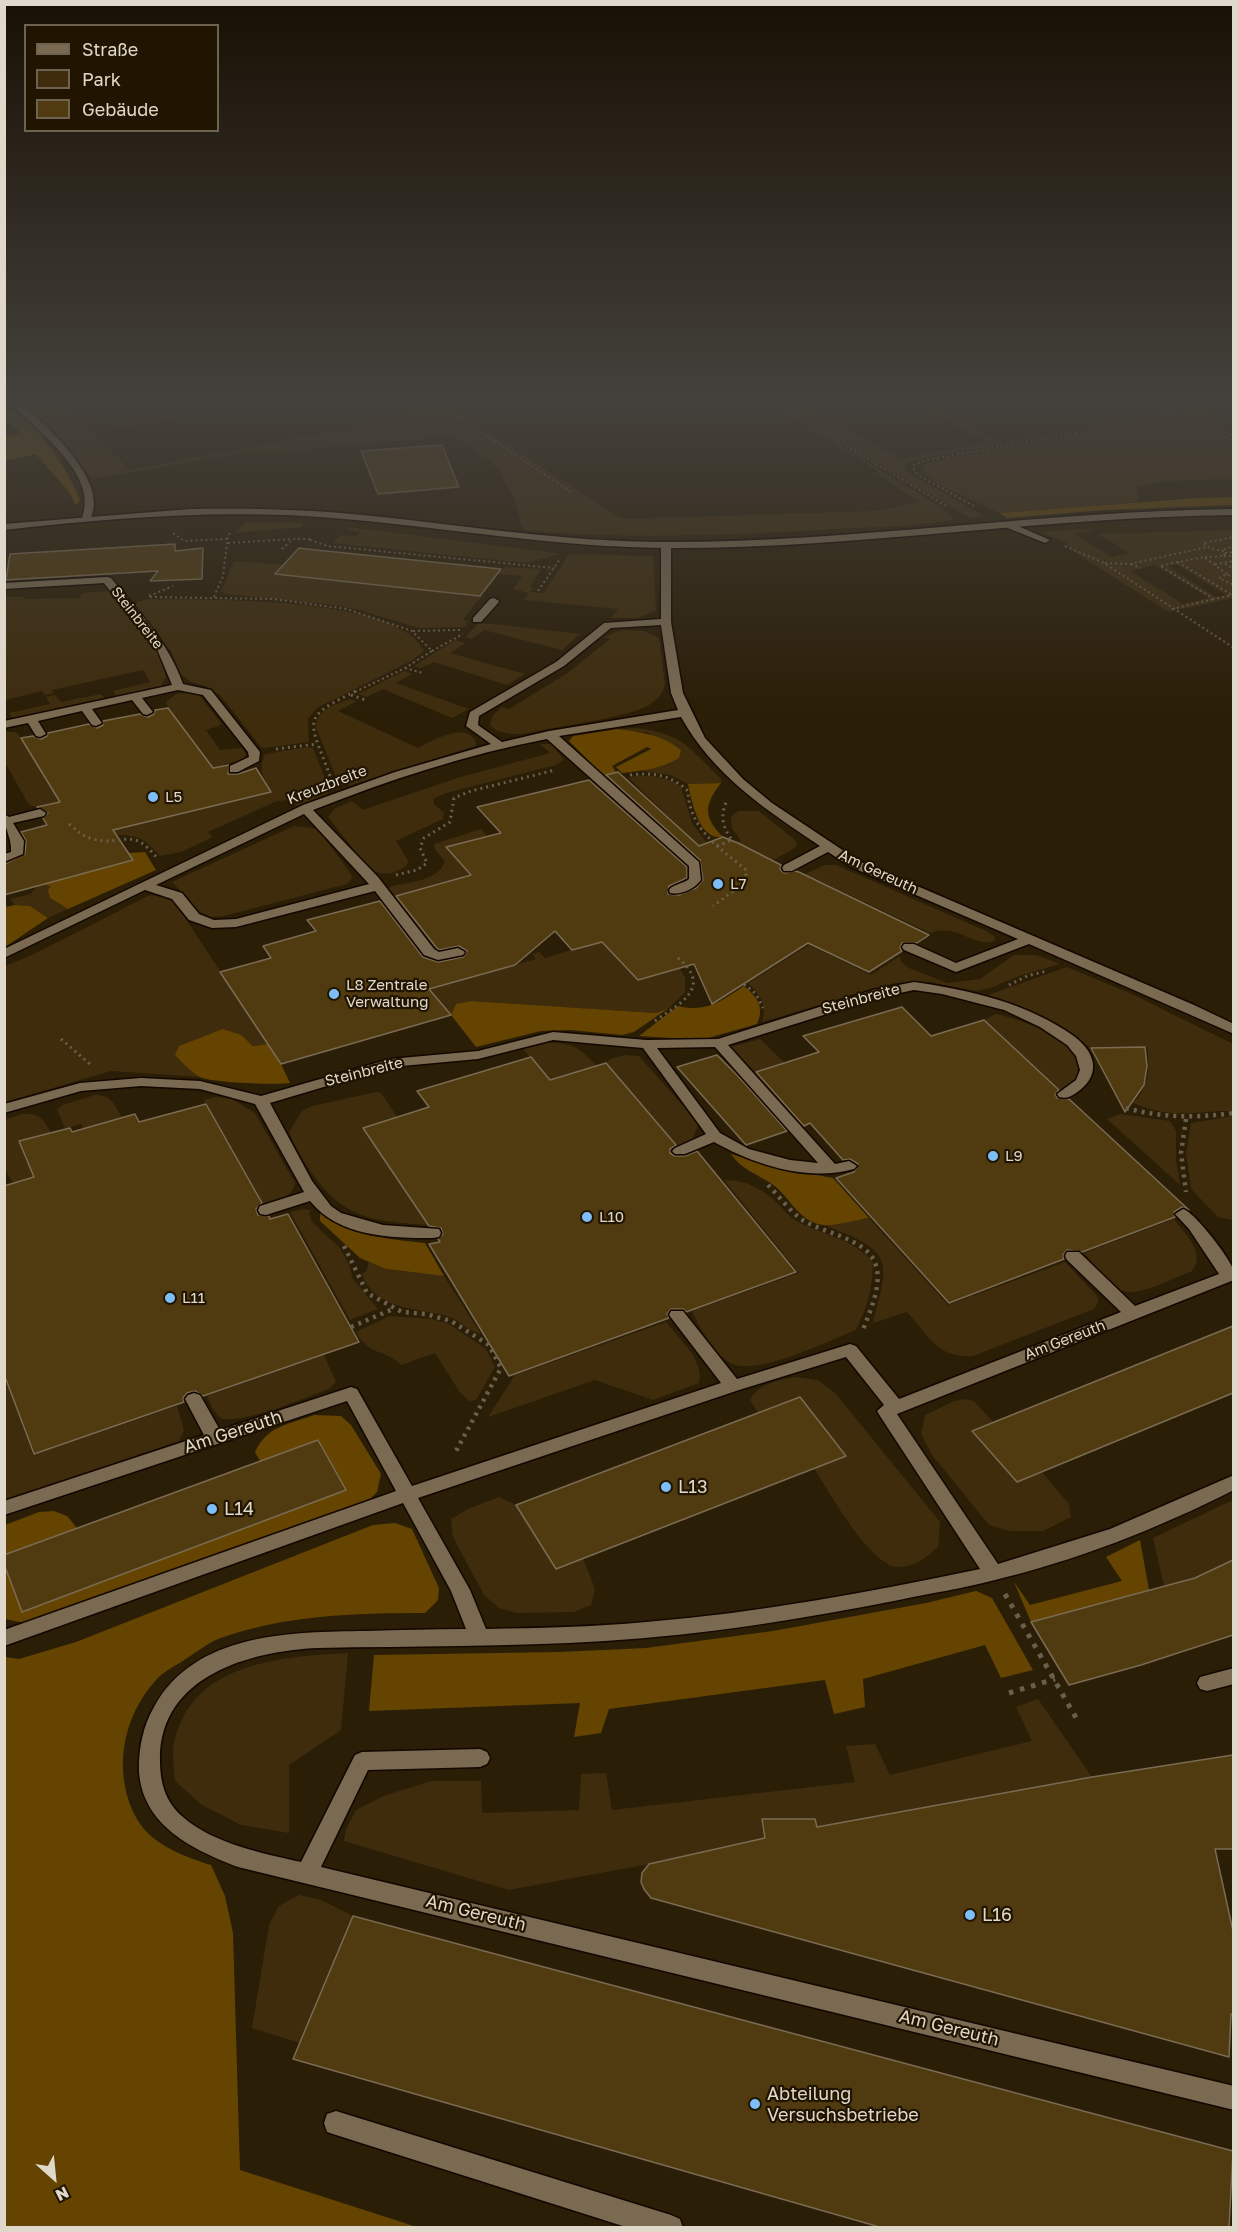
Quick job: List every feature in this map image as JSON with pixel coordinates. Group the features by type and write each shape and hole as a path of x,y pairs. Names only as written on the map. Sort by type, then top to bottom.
{"street":[{"path":"87,518 92,506"},
{"path":"4,527 87,518 197,511 299,513 377,519 544,540 666,545 753,542 1105,516 1233,512"},
{"path":"1006,524 1045,540"},
{"name":"Am Gereuth","path":"666,545 666,622 677,693 700,740 739,782 827,847 855,864 1189,1008 1233,1030"},
{"name":"Steinbreite","path":"4,586 107,580 162,648 169,660 178,687"},
{"path":"477,620 494,601"},
{"path":"499,745 472,726 474,714 560,664 608,625 666,622"},
{"path":"4,725 178,687 207,692 254,752 255,759 234,769"},
{"path":"135,696 147,712"},
{"path":"85,707 96,723"},
{"name":"Kreuzbreite","path":"4,954 143,885 306,809 339,796 419,768 499,745 626,720 685,713"},
{"path":"32,719 40,734"},
{"path":"549,734 695,865 695,880 688,886 675,890"},
{"path":"306,809 375,883 429,952 438,956 458,952"},
{"path":"4,858 17,854 18,840 5,820 40,813"},
{"path":"788,868 827,847"},
{"path":"143,885 177,896 194,917 212,924 236,923 375,883"},
{"path":"909,947 956,968 1030,939"},
{"name":"Steinbreite","path":"261,1101 390,1063 478,1055 553,1036 646,1044 718,1043 878,993 914,986 1009,1007 1045,1024 1072,1042 1083,1055 1087,1070 1082,1082 1064,1094"},
{"path":"718,1043 832,1170"},
{"path":"646,1044 716,1136 744,1152 789,1165 832,1170 849,1166"},
{"path":"4,1109 80,1087 141,1082 200,1085 261,1101 313,1195 333,1216 389,1233 434,1233"},
{"path":"680,1151 716,1136"},
{"path":"266,1210 313,1195"},
{"path":"1184,1214 1195,1225 1231,1275"},
{"path":"1073,1256 1132,1314"},
{"name":"Am Gereuth","path":"896,1407 1231,1275"},
{"path":"677,1315 733,1386"},
{"path":"4,1638 408,1494 733,1386 850,1350 896,1407 886,1411 993,1573"},
{"name":"Am Gereuth","path":"4,1508 351,1393 460,1590 479,1636"},
{"path":"194,1399 215,1438"},
{"name":"Am Gereuth","path":"1233,1482 1198,1501 1093,1543 993,1573 816,1608 680,1628 567,1635 293,1640 240,1652 211,1666 181,1685 161,1710 151,1739 151,1777 157,1801 174,1823 238,1857 308,1872 1233,2098"},
{"path":"1208,1683 1233,1676"},
{"path":"308,1872 362,1761 480,1758"},
{"path":"336,2123 671,2228"}],"path":[{"path":"947,506 980,525"},
{"path":"974,506 1006,524"},
{"path":"165,528 184,541 310,540 327,546 554,568"},
{"path":"310,540 318,531"},
{"path":"1233,537 1203,543 1211,549 1233,554"},
{"path":"214,597 223,576 228,539"},
{"path":"282,549 293,539"},
{"path":"1045,540 1104,563 1233,648"},
{"path":"1160,566 1224,553 1233,546"},
{"path":"1104,563 1130,564 1207,547"},
{"path":"1204,557 1211,549"},
{"path":"538,591 566,551"},
{"path":"1214,565 1233,561 1224,553"},
{"path":"1167,555 1233,595"},
{"path":"1204,557 1233,578"},
{"path":"1150,559 1214,599"},
{"path":"1130,564 1141,568"},
{"path":"1224,564 1233,569"},
{"path":"1227,574 1219,578 1233,585"},
{"path":"173,586 146,597 214,597 291,601 369,615 412,631 469,629 405,668 326,706 316,715 312,722 317,744 339,796"},
{"path":"1172,609 1233,595"},
{"path":"412,631 432,651"},
{"path":"405,668 423,674"},
{"path":"351,694 368,701"},
{"path":"254,752 317,744"},
{"path":"375,883 417,870 427,863 420,848 424,838 450,822 454,798 471,791 582,763"},
{"path":"623,776 659,774 680,782 688,791 688,805 697,824 716,847 746,870 748,876 746,882 713,906"},
{"path":"716,847 732,840 722,825 722,808"},
{"path":"69,824 84,836 96,840 126,838 141,840 151,848 168,874"},
{"path":"618,1042 650,1024 693,990 696,980 692,971 678,957"},
{"path":"971,997 1049,970"},
{"path":"744,984 751,988 762,1005 764,1011 760,1029"},
{"path":"62,1039 99,1072 105,1085"},
{"path":"1126,1108 1151,1115 1186,1119 1233,1113"},
{"path":"1185,1191 1181,1153 1186,1119"},
{"path":"788,1208 802,1220 862,1247 874,1257 878,1270 873,1304 865,1327 850,1350"},
{"path":"347,1251 367,1293 402,1312 426,1314 451,1322 467,1334 489,1345 501,1368 437,1485"},
{"path":"351,1328 394,1308"},
{"path":"993,1573 1079,1723"},
{"path":"1009,1693 1055,1679"}],"green space":[{"path":"516,506 602,506 617,516 627,519 876,511 900,506 940,506 955,519 912,525 719,535 641,536 523,530"},
{"path":"950,506 967,506 984,516 972,519"},
{"path":"985,506 1085,506 999,513"},
{"path":"246,522 304,523 301,527 234,533"},
{"path":"348,527 561,554 525,563 333,543 340,535 357,536 361,532 346,529"},
{"path":"1093,530 1075,534 1111,557 1129,553 1099,534 1233,530 1233,598 1169,612 1074,552 1065,542 1040,532","holes":["1176,564 1226,595 1216,597 1167,566","1155,565 1208,597 1209,598 1183,604 1130,571"]},
{"path":"569,554 653,556 656,610 638,618 611,618 618,609 524,600 529,593 513,589 522,576 497,574 505,567 541,569 530,587 534,588 530,592 544,593"},
{"path":"234,561 289,565 280,575 484,597 478,600 463,620 468,621 465,627 418,628 360,610 333,605 225,594 221,592"},
{"path":"108,591 159,653 166,677 161,686 117,697 113,691 150,682 143,670 52,690 54,693 45,695 42,691 5,700 4,597 80,598 82,593"},
{"path":"148,599 253,601 340,610 378,619 407,633 424,651 411,661 317,708 308,719 309,742 265,748 261,747 221,696 208,687 191,682 181,675 171,651 135,608 137,602"},
{"path":"479,623 580,634 562,650 484,630 471,639 465,637"},
{"path":"622,630 643,631 659,638 665,685 660,696 651,704 610,717 523,734 498,731 490,725 493,715 502,707 509,709 566,674 610,639 604,637"},
{"path":"455,640 465,643 450,653 525,674 507,685 434,662 421,668 414,666"},
{"path":"404,671 412,674 396,683 469,709 452,718 383,689 366,697 358,694"},
{"path":"101,694 106,700 13,720 9,713 50,704 46,697 55,695 61,702"},
{"path":"176,694 199,695 221,723 219,726 206,730 220,750 242,748 246,754 244,759 212,768 166,702"},
{"path":"349,699 357,701 338,711 418,748 440,737 457,733 471,736 476,743 475,746 351,785 339,785 316,727 323,712"},
{"path":"636,728 675,738 701,758 721,779 721,783 688,784 670,775 642,771 669,764 650,733 618,729"},
{"path":"5,732 16,732 21,738 60,802 37,807 29,805 5,766"},
{"path":"540,744 551,744 564,760 556,765 446,793 433,799 434,804 444,813 443,819 396,841 409,862 396,872 379,873 369,869 328,817 334,809 352,801 363,810 457,778 550,753"},
{"path":"313,748 330,790 327,794 298,806 289,800 277,801 208,832 213,837 181,852 160,856 141,839 116,835 113,830 271,792 262,774 265,754"},
{"path":"654,776 675,782 681,787 692,823 735,882 629,778"},
{"path":"738,811 759,811 794,839 797,843 796,847 772,861 738,843 741,841 732,828 731,817"},
{"path":"294,826 313,828 320,832 351,874 352,878 347,884 224,916 210,917 201,913 172,882"},
{"path":"481,829 487,836 447,847 471,874 410,891 454,947 435,946 388,893 387,889 422,880 436,873 445,862 434,844"},
{"path":"825,865 836,865 986,931 994,936 995,940 984,942 947,931 930,933 805,874"},
{"path":"38,884 51,886 50,898 68,909 48,918 30,906 15,905 10,899 31,894"},
{"path":"150,895 170,898 176,904 268,1044 253,1046 240,1035 175,1055 201,1077 111,1071 5,1102 5,966 32,955"},
{"path":"590,928 638,980 679,968 685,977 685,992 669,1008 656,1013 471,1001 456,1004 451,1015 411,966 419,967 461,956 477,976 536,959 532,954 539,952 545,958 587,945"},
{"path":"809,945 871,975 900,956 901,962 909,968 947,983 980,979 1014,955 1037,955 1060,964 976,991 930,982 895,983 762,1022 764,1010 762,1001 748,983"},
{"path":"1067,967 1134,995 1233,1044 1233,1111 1172,1113 1133,1103 1142,1091 1147,1077 1147,1047 1091,1049 1074,1034 1046,1018 988,995"},
{"path":"996,1014 1044,1031 1067,1047 1075,1056 1078,1066 1077,1080 1060,1090 984,1020"},
{"path":"760,1039 785,1063 755,1072 731,1047"},
{"path":"547,1043 575,1047 597,1066 550,1080 523,1049"},
{"path":"625,1055 639,1056 691,1115 698,1125 692,1141 677,1147 606,1063 610,1059"},
{"path":"376,1092 381,1093 397,1117 363,1128 428,1225 374,1219 346,1208 321,1186 301,1156 289,1132 302,1111 312,1106"},
{"path":"95,1095 109,1099 122,1118 83,1129 81,1124 65,1129 57,1109 62,1105"},
{"path":"216,1097 232,1099 255,1113 295,1183 287,1196 263,1206 204,1100"},
{"path":"23,1114 40,1117 51,1133 20,1141 35,1179 13,1183 5,1169 4,1120"},
{"path":"1120,1114 1170,1121 1176,1131 1176,1159 1180,1185 1107,1119"},
{"path":"1234,1116 1233,1220 1218,1217 1191,1189 1186,1153 1191,1123"},
{"path":"724,1180 739,1181 760,1190 795,1220 856,1247 873,1262 869,1298 856,1330 791,1356 754,1366 738,1366 727,1361 716,1351 692,1311 799,1273"},
{"path":"302,1209 311,1210 309,1214 313,1223 340,1248 349,1264 353,1279 378,1309 350,1320 290,1212"},
{"path":"869,1218 948,1305 1065,1262 1098,1297 1098,1303 1094,1309 973,1356 951,1354 935,1344 907,1312 873,1323 883,1281 881,1259 868,1245 823,1225"},
{"path":"1174,1219 1192,1244 1197,1257 1196,1264 1192,1271 1153,1287 1132,1292 1116,1288 1084,1253"},
{"path":"369,1260 386,1269 444,1276 481,1334 447,1316 398,1306 376,1295 362,1274 367,1270"},
{"path":"390,1316 432,1319 449,1324 486,1349 495,1367 476,1400 469,1401 459,1391 435,1353 401,1365 389,1356 372,1349 361,1340 356,1332"},
{"path":"666,1322 695,1359 700,1375 699,1383 653,1400 595,1380 488,1417 515,1375"},
{"path":"324,1355 336,1382 329,1389 290,1404 256,1415 228,1419 217,1415 207,1396"},
{"path":"794,1377 818,1380 836,1394 940,1522 938,1547 930,1554 914,1564 897,1567 886,1563 862,1541 814,1468 846,1455 800,1398 758,1413 750,1400 758,1390 763,1386"},
{"path":"5,1378 33,1455 177,1406 184,1430 179,1441 5,1500"},
{"path":"964,1399 974,1401 993,1422 972,1431 1017,1482 1042,1472 1069,1504 1071,1517 1043,1531 1010,1531 989,1525 932,1455 921,1434 925,1415 954,1401"},
{"path":"499,1497 516,1505 556,1569 583,1558 595,1589 591,1605 574,1612 517,1613 499,1608 484,1595 453,1537 451,1519 470,1508"},
{"path":"1233,1500 1233,1560 1195,1578 1164,1586 1153,1538"},
{"path":"348,1653 341,1730 289,1765 289,1833 241,1825 202,1805 175,1781 174,1743 184,1716 199,1695 219,1680 242,1669 268,1662 295,1657"},
{"path":"1038,1699 1092,1777 817,1827 814,1819 762,1819 765,1838 649,1864 509,1890 344,1841 346,1829 356,1810 386,1795 432,1781 481,1781 482,1813 579,1810 581,1774 606,1773 612,1810 855,1782 846,1746 875,1744 890,1775 1032,1741 1016,1707"},
{"path":"299,1895 321,1900 353,1916 300,2043 252,2028 269,1925 279,1906"}],"shaded area":[{"path":"1090,506 1203,506 1104,510 1007,518 999,513"},
{"path":"618,729 643,733 667,741 681,750 679,758 658,767 637,771 622,773 616,767 651,749 647,747 612,766 617,774 605,777 569,741 573,736"},
{"path":"721,783 711,798 708,811 716,830 723,837 715,837 702,827 688,784"},
{"path":"145,852 156,870 68,909 50,898 48,890 51,886 38,884 133,860 128,853"},
{"path":"30,906 48,918 5,947 5,907"},
{"path":"744,986 753,994 760,1007 757,1024 701,1040 639,1036 678,1006 706,1007 721,1001"},
{"path":"471,1001 656,1013 669,1008 634,1032 622,1035 570,1030 541,1031 476,1047 451,1015 456,1004"},
{"path":"223,1029 241,1035 253,1046 268,1044 290,1083 244,1083 207,1079 193,1072 175,1055 179,1046"},
{"path":"731,1154 777,1168 833,1178 869,1218 834,1225 823,1225 808,1220 776,1187 746,1169"},
{"path":"320,1213 357,1232 425,1243 444,1276 386,1269 360,1258 320,1221"},
{"path":"314,1415 341,1416 351,1425 381,1474 377,1492 367,1502 24,1623 5,1619 4,1564 23,1612 345,1490 318,1440 260,1461 255,1452 266,1436 273,1431"},
{"path":"54,1511 67,1516 77,1528 5,1555 5,1525 39,1512"},
{"path":"395,1523 412,1529 439,1588 438,1600 425,1613 346,1615 294,1620 243,1631 214,1641 164,1673 145,1694 128,1728 123,1766 130,1803 144,1829 170,1849 211,1865 225,1896 233,1933 240,2170 417,2227 5,2227 5,1657 19,1659 76,1642 373,1525"},
{"path":"1140,1540 1149,1590 1031,1622 1014,1582 1030,1605 1122,1581 1106,1557"},
{"path":"976,1591 992,1598 1033,1670 1001,1678 985,1645 863,1679 865,1707 834,1714 825,1680 609,1709 601,1733 574,1737 580,1703 369,1711 374,1655 646,1648 773,1631 926,1603"}],"building":[{"path":"175,544 175,551 203,548 202,579 150,581 158,571 6,580 10,554"},
{"path":"299,548 501,569 480,596 275,574"},
{"name":"L5","path":"168,708 213,768 229,765 228,774 238,774 256,768 271,792 113,830 133,860 4,895 4,864 25,854 26,841 21,832 47,825 43,818 48,813 37,807 60,802 21,738 33,736 41,739 48,733 89,724 97,728 103,725 103,721 140,714 148,717 154,714 155,710"},
{"name":"L7","path":"618,772 699,846 723,837 781,865 780,869 784,873 796,871 801,873 929,935 917,943 902,943 900,948 902,951 869,972 808,943 712,1004 694,964 638,980 602,942 572,950 555,931 515,965 429,989 451,1015 281,1064 220,972 271,958 263,946 316,931 307,920 380,901 423,957 438,962 463,957 467,951 459,946 439,950 396,896 471,875 446,847 501,833 477,807 589,780 687,867 687,878 669,886 668,894 679,895 696,888 703,880 700,860 606,775"},
{"name":"L9","path":"902,1007 931,1036 984,1020 1059,1090 1055,1094 1057,1098 1069,1099 1189,1210 1182,1207 1174,1212 1175,1217 1082,1252 1067,1250 1063,1255 1064,1259 949,1303 836,1178 854,1172 858,1164 850,1159 843,1160 810,1123 804,1126 756,1072 819,1052 803,1036"},
{"path":"1145,1047 1147,1066 1144,1085 1125,1112 1091,1048"},
{"path":"717,1055 787,1131 746,1145 677,1067"},
{"name":"L10","path":"531,1057 550,1080 606,1063 676,1145 670,1149 670,1153 675,1156 685,1156 697,1151 796,1272 686,1312 683,1309 671,1309 667,1314 669,1318 509,1376 429,1244 440,1242 438,1239 443,1234 441,1228 429,1226 363,1128 429,1107 417,1091"},
{"name":"L11","path":"206,1104 262,1203 256,1209 258,1215 269,1216 270,1219 288,1214 359,1342 203,1396 195,1391 187,1393 183,1398 184,1402 34,1454 4,1374 4,1186 34,1177 19,1141 70,1128 72,1132 135,1114 139,1122"},
{"path":"1233,1326 1233,1393 1017,1482 972,1431"},
{"name":"L13","path":"800,1397 846,1456 556,1569 516,1505"},
{"name":"L14","path":"318,1440 346,1490 22,1612 4,1564 4,1555"},
{"path":"1233,1560 1233,1635 1141,1665 1069,1685 1031,1622 1195,1578"},
{"name":"L16","path":"1233,1755 1233,1849 1215,1849 1233,1931 1233,2014 1231,2014 1229,2057 651,1898 641,1882 642,1873 649,1864 765,1838 762,1819 815,1819 817,1827 1092,1777"},
{"path":"353,1916 1233,2151 1229,2228 883,2228 293,2059"}],"place":[{"name":"L5","path":"153,797"},
{"name":"L7","path":"718,884"},
{"name":"L8 Zentrale Verwaltung","path":"334,994"},
{"name":"L9","path":"993,1156"},
{"name":"L10","path":"587,1217"},
{"name":"L11","path":"170,1298"},
{"name":"L13","path":"666,1487"},
{"name":"L14","path":"212,1509"},
{"name":"L16","path":"970,1915"},
{"name":"Abteilung Versuchsbetriebe","path":"755,2104"}]}
